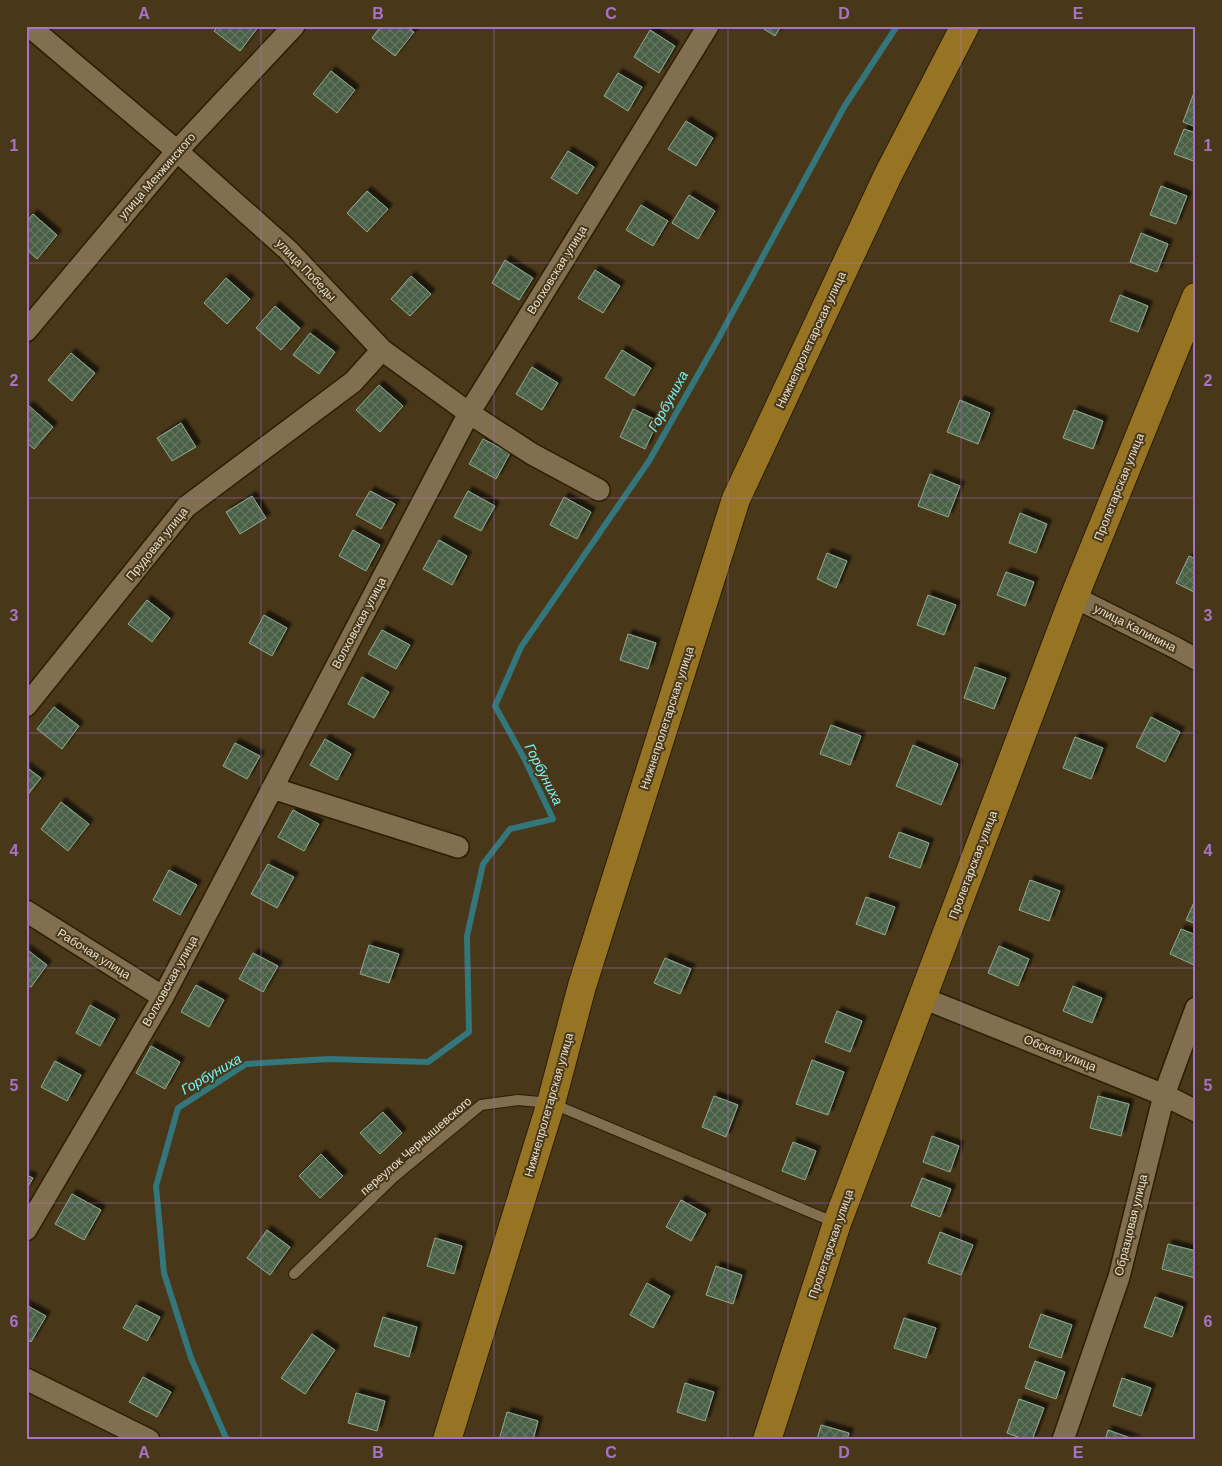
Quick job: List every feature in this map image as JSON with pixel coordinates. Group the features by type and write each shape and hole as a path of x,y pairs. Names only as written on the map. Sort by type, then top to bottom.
{"main road":[{"name":"Нижнепролетарская улица","path":"447,1440 551,1103 585,976 736,499 888,175 965,26"},
{"name":"Пролетарская улица","path":"767,1440 837,1223 1074,597 1196,297"}],"street":[{"name":"улица Победы","path":"29,26 177,151 288,250 382,350 469,413 532,454 599,490"},
{"name":"улица Менжинского","path":"26,331 177,151 294,26"},
{"name":"Волховская улица","path":"26,1230 162,997 469,413 708,26"},
{"name":"Прудовая улица","path":"26,706 186,507 353,382 382,350"},
{"name":"улица Калинина","path":"1074,597 1174,646 1196,659"},
{"path":"272,788 458,847"},
{"name":"Рабочая улица","path":"26,911 162,997"},
{"name":"Обская улица","path":"923,998 1164,1095 1196,1111"},
{"name":"Образцовая улица","path":"1062,1440 1119,1277 1164,1095 1196,1008"},
{"path":"26,1379 149,1440"}],"lane":[{"name":"переулок Чернышевского","path":"294,1274 394,1178 481,1105 518,1100 551,1103 837,1223"}],"building":[{"path":"219,26 259,26 240,51 214,31"},
{"path":"381,26 406,26 414,32 395,56 372,38"},
{"path":"759,26 781,26 775,36"},
{"path":"650,30 675,46 659,73 634,57"},
{"path":"331,71 355,90 337,113 313,94"},
{"path":"618,73 642,87 628,111 604,96"},
{"path":"1196,90 1196,127 1183,122"},
{"path":"686,121 713,138 696,166 668,149"},
{"path":"1184,129 1196,133 1196,162 1174,154"},
{"path":"568,151 594,167 577,194 551,178"},
{"path":"1161,186 1187,196 1176,224 1150,215"},
{"path":"367,191 388,209 367,232 347,213"},
{"path":"689,195 715,211 698,239 672,223"},
{"path":"641,205 668,221 653,246 626,230"},
{"path":"33,214 57,235 37,259 26,249 26,222"},
{"path":"1141,233 1168,244 1157,272 1130,262"},
{"path":"505,260 533,278 519,300 492,283"},
{"path":"595,270 620,286 603,313 578,298"},
{"path":"411,276 431,294 410,316 391,299"},
{"path":"226,278 250,299 227,324 204,303"},
{"path":"1120,295 1148,306 1138,332 1110,321"},
{"path":"275,306 300,328 281,350 256,328"},
{"path":"310,333 335,352 319,374 293,355"},
{"path":"622,350 651,368 634,396 605,378"},
{"path":"71,353 95,373 72,401 48,380"},
{"path":"532,367 558,383 542,410 516,394"},
{"path":"379,385 403,406 380,432 356,410"},
{"path":"960,400 990,413 978,444 947,432"},
{"path":"29,406 53,427 34,449 26,442 26,409"},
{"path":"633,409 658,421 645,449 620,437"},
{"path":"1074,410 1103,421 1093,449 1063,438"},
{"path":"181,423 196,447 172,461 157,438"},
{"path":"483,439 510,453 496,479 469,464"},
{"path":"930,474 960,486 948,517 918,506"},
{"path":"370,491 395,504 381,529 356,515"},
{"path":"468,491 495,506 481,531 454,517"},
{"path":"252,496 266,518 240,534 226,512"},
{"path":"564,497 591,512 577,539 550,525"},
{"path":"1020,513 1047,524 1036,553 1009,543"},
{"path":"353,530 380,545 366,571 339,556"},
{"path":"439,540 467,556 452,585 423,569"},
{"path":"827,553 847,561 836,588 817,579"},
{"path":"1189,556 1196,559 1196,593 1176,583"},
{"path":"1006,572 1034,582 1025,606 997,595"},
{"path":"928,595 956,605 944,635 917,625"},
{"path":"147,600 170,618 152,642 128,624"},
{"path":"264,615 287,628 272,656 249,643"},
{"path":"382,630 410,645 396,669 368,654"},
{"path":"628,634 656,643 648,669 620,660"},
{"path":"975,667 1006,678 994,709 964,698"},
{"path":"362,677 389,692 374,718 348,704"},
{"path":"54,707 79,726 62,749 37,729"},
{"path":"1151,717 1180,732 1165,762 1136,747"},
{"path":"831,725 861,736 850,765 820,754"},
{"path":"1075,737 1103,748 1091,779 1063,768"},
{"path":"325,739 351,754 337,780 310,765"},
{"path":"235,743 260,756 247,779 223,766"},
{"path":"913,745 958,764 941,805 896,786"},
{"path":"26,767 41,778 26,797"},
{"path":"61,802 89,824 68,851 41,829"},
{"path":"293,810 319,824 304,851 278,837"},
{"path":"899,832 929,843 920,868 889,857"},
{"path":"268,864 294,877 277,908 251,894"},
{"path":"169,870 197,885 180,915 153,900"},
{"path":"1030,880 1060,891 1049,921 1019,910"},
{"path":"866,897 895,907 885,935 856,924"},
{"path":"1196,898 1196,924 1186,920"},
{"path":"1181,929 1196,935 1196,966 1170,954"},
{"path":"369,945 399,954 389,983 360,974"},
{"path":"999,946 1029,959 1018,986 988,973"},
{"path":"26,949 47,965 31,987 26,984"},
{"path":"253,953 278,966 263,992 239,979"},
{"path":"665,958 691,969 680,994 654,983"},
{"path":"196,985 224,1000 209,1027 181,1012"},
{"path":"1073,986 1102,998 1092,1023 1063,1011"},
{"path":"90,1005 115,1019 100,1046 76,1033"},
{"path":"837,1011 862,1021 850,1052 825,1042"},
{"path":"151,1046 180,1062 165,1089 136,1073"},
{"path":"812,1060 844,1072 828,1115 796,1104"},
{"path":"55,1061 81,1075 67,1101 41,1087"},
{"path":"714,1096 738,1105 726,1137 702,1127"},
{"path":"1098,1096 1129,1104 1121,1136 1090,1128"},
{"path":"383,1112 402,1133 380,1154 360,1133"},
{"path":"932,1136 959,1146 950,1172 923,1162"},
{"path":"793,1142 816,1151 805,1180 782,1171"},
{"path":"321,1154 343,1176 320,1198 299,1176"},
{"path":"26,1175 33,1178 26,1190"},
{"path":"922,1178 951,1189 940,1217 911,1206"},
{"path":"72,1194 101,1210 84,1240 55,1224"},
{"path":"681,1200 706,1214 691,1241 666,1227"},
{"path":"267,1230 290,1247 270,1275 247,1258"},
{"path":"940,1232 973,1245 961,1275 928,1263"},
{"path":"435,1238 462,1246 454,1274 427,1266"},
{"path":"1168,1244 1196,1251 1195,1278 1162,1269"},
{"path":"716,1266 742,1275 733,1304 706,1295"},
{"path":"647,1283 670,1296 653,1328 630,1315"},
{"path":"1155,1297 1183,1307 1172,1337 1144,1327"},
{"path":"26,1305 46,1316 31,1342 26,1339"},
{"path":"136,1305 160,1317 147,1341 123,1328"},
{"path":"1041,1314 1072,1325 1061,1358 1029,1347"},
{"path":"383,1317 417,1327 409,1357 374,1346"},
{"path":"904,1318 936,1328 926,1358 894,1348"},
{"path":"312,1334 335,1350 305,1394 281,1378"},
{"path":"1035,1361 1065,1372 1056,1399 1025,1388"},
{"path":"143,1377 171,1392 157,1417 129,1402"},
{"path":"1122,1378 1151,1388 1141,1416 1113,1406"},
{"path":"685,1383 714,1392 705,1421 677,1412"},
{"path":"356,1393 385,1401 377,1431 348,1423"},
{"path":"1019,1399 1044,1408 1032,1440 1026,1440 1007,1433"},
{"path":"507,1412 538,1421 533,1440 499,1440"},
{"path":"821,1425 849,1433 847,1440 817,1440"},
{"path":"1108,1430 1136,1440 1105,1440"}],"waterway":[{"name":"Горбуниха","path":"229,1440 226,1438 191,1358 164,1273 156,1186 178,1108 246,1064 329,1059 428,1062 469,1032 467,936 483,864 510,829 553,819 524,758 495,706 521,647 649,461 717,341 844,107 897,26"}]}
